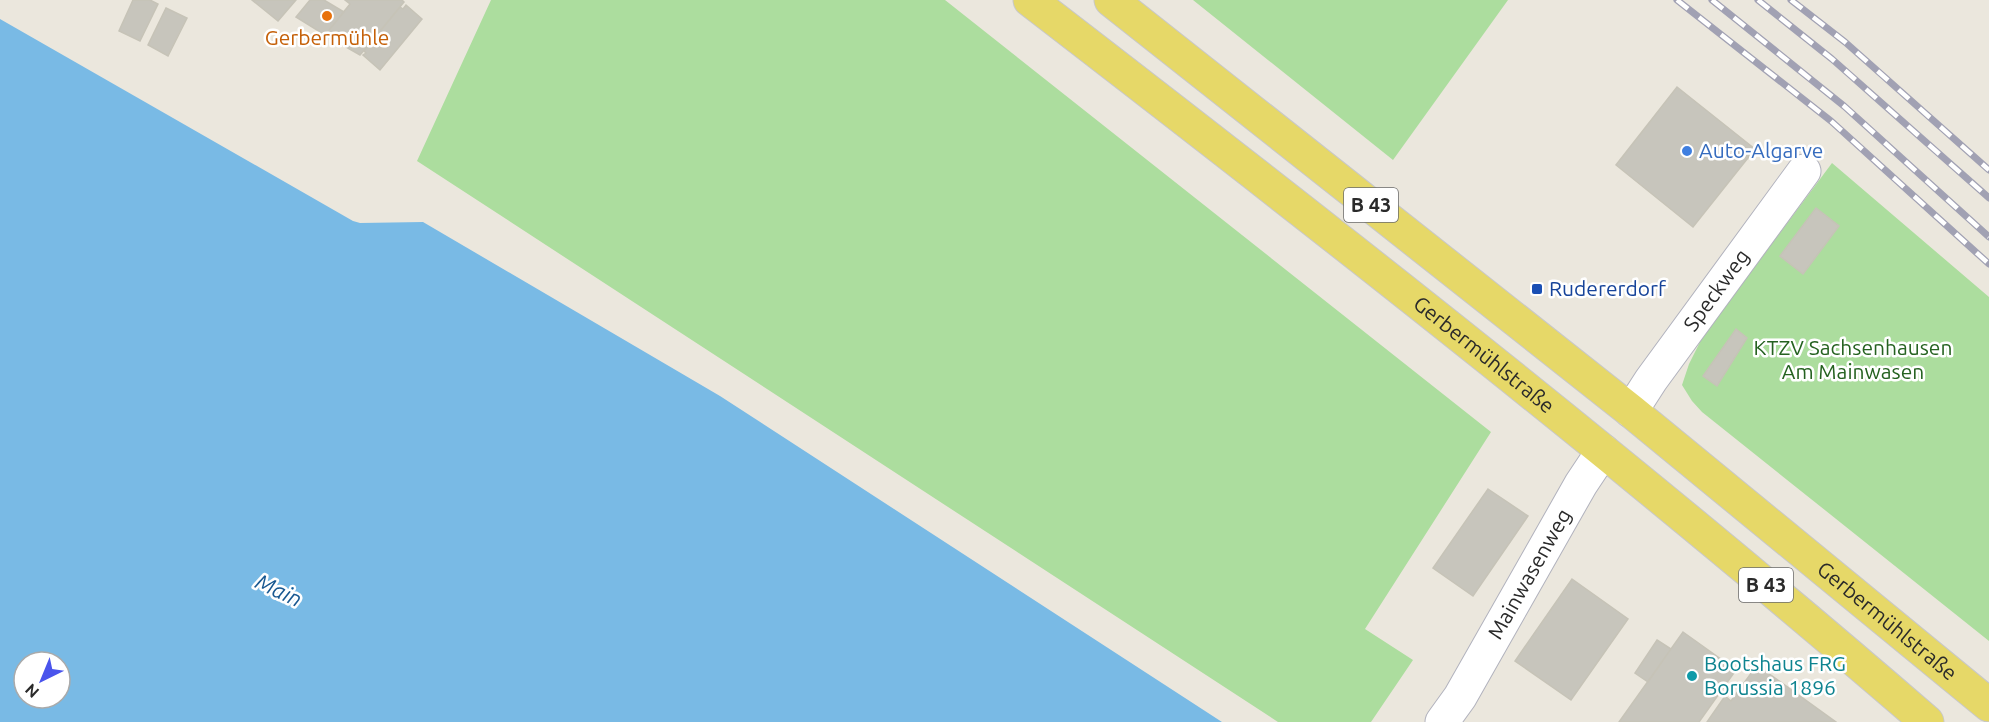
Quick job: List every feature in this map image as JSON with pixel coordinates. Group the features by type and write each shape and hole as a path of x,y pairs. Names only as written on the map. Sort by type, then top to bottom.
{"main road":[{"name":"Gerbermühlstraße","path":"1030,0 1155,96 1603,451 1927,722"},
{"name":"Gerbermühlstraße","path":"1111,0 1631,411 1989,705"},
{"path":"1603,451 1631,411"}],"lane":[{"name":"Speckweg","path":"1631,411 1651,380 1804,171"},
{"name":"Mainwasenweg","path":"1460,714 1581,484 1603,451"}],"green space":[{"path":"491,0 945,0 1491,432 1365,629 1413,660 1371,722 1278,722 417,161"},
{"path":"1193,0 1508,0 1393,160"},
{"name":"KTZV Sachsenhausen Am Mainwasen","path":"1832,163 1989,297 1989,641 1702,412 1682,385 1689,364 1703,336"}],"water":[{"name":"Main","path":"0,19 353,221 360,223 423,222 720,396 1222,722 0,722"}],"building":[{"path":"133,0 150,0 158,4 140,41 119,31"},
{"path":"252,0 296,0 278,21"},
{"path":"310,0 324,0 344,12 325,35 296,17"},
{"path":"345,0 402,0 404,2 360,55 325,35 350,4"},
{"path":"406,5 422,19 380,70 363,55 366,53 364,51 400,7 403,9"},
{"path":"166,8 187,18 168,56 148,45"},
{"path":"1677,87 1755,149 1693,227 1616,165"},
{"path":"1816,208 1839,226 1803,274 1780,256"},
{"path":"1736,329 1747,338 1717,386 1703,376"},
{"path":"1488,489 1528,516 1473,596 1433,568"},
{"path":"1572,579 1628,619 1571,700 1515,661"},
{"name":"Bootshaus FRG Borussia 1896","path":"1683,632 1736,670 1699,722 1619,722"},
{"path":"1657,640 1671,649 1648,682 1635,673"},
{"path":"1757,665 1836,722 1707,722 1725,696 1731,701"}],"railway":[{"path":"1677,0 1831,121 1989,264"},
{"path":"1712,0 1844,106 1989,237"},
{"path":"1758,0 1832,59 1989,198"},
{"path":"1791,0 1845,42 1989,170"}],"place":[{"name":"Gerbermühle","path":"327,16"},
{"name":"Auto-Algarve","path":"1687,151"},
{"name":"Rudererdorf","path":"1537,289"},
{"name":"Bootshaus FRG Borussia 1896","path":"1692,676"}]}
